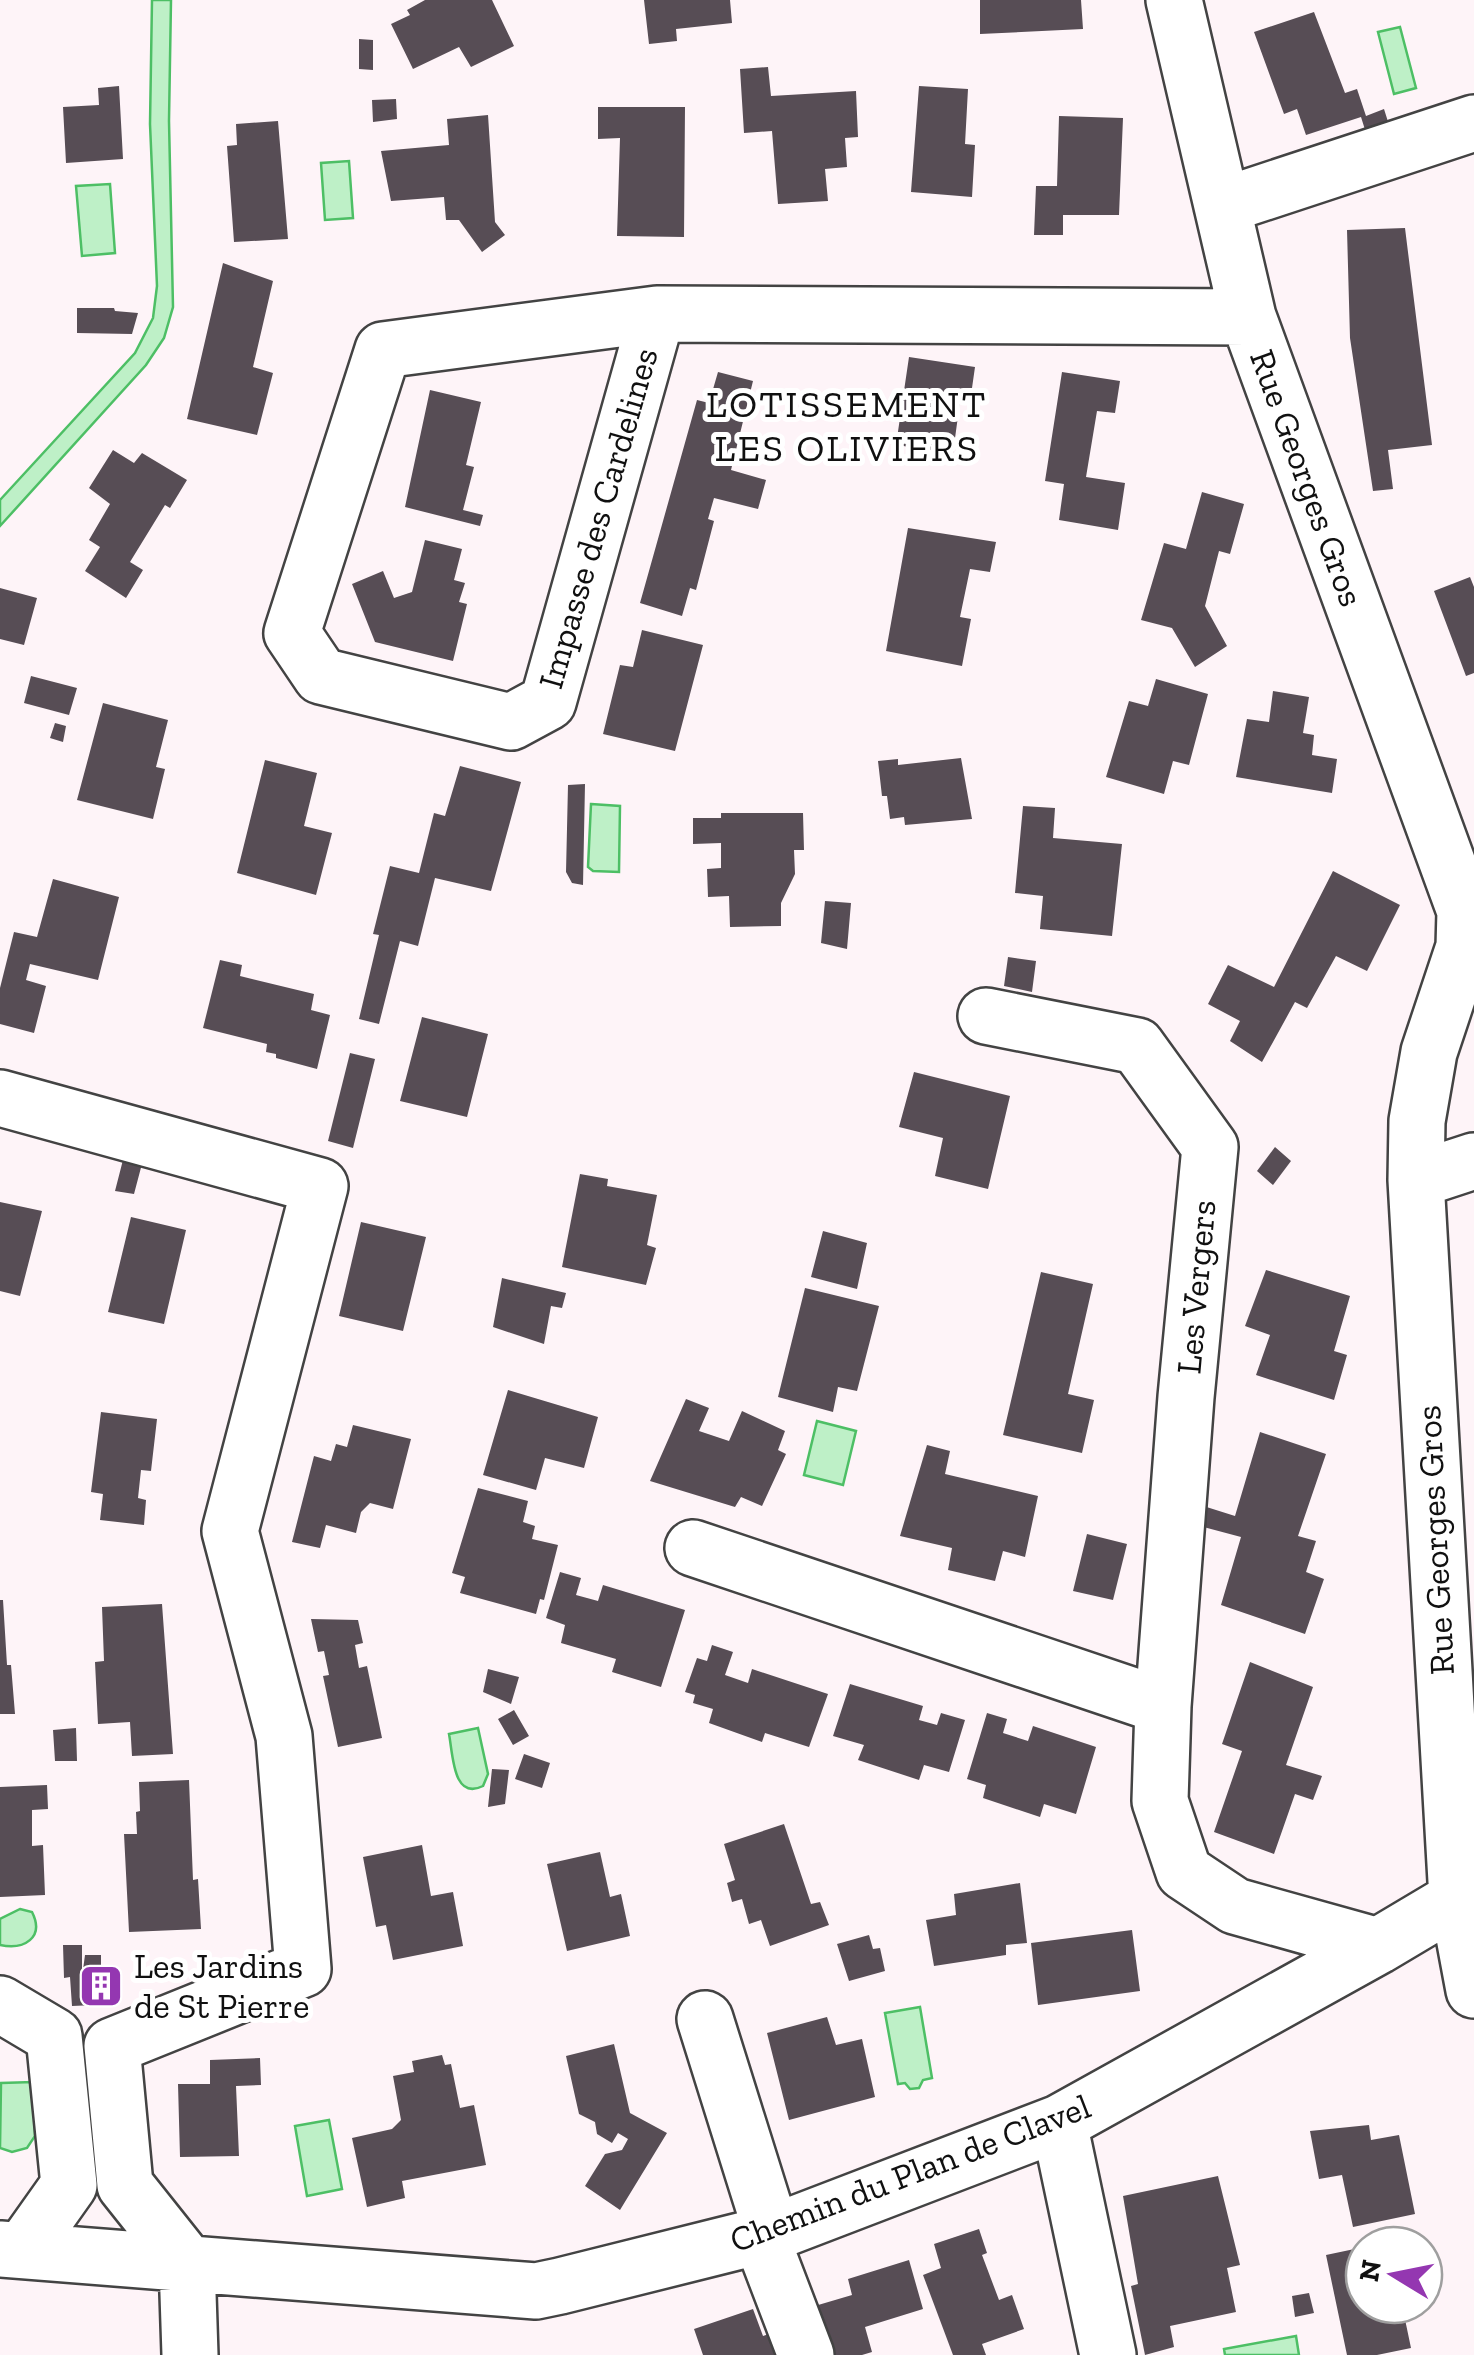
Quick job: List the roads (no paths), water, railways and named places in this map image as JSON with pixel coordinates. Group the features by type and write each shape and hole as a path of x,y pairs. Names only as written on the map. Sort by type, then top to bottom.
{"street":[{"name":"Rue Georges Gros","path":"1174,0 1248,317 1464,911 1469,950 1429,1052 1417,1121 1416,1180 1474,1990"},
{"path":"1222,206 1474,123"},
{"name":"Impasse des Cardelines","path":"657,314 548,702 511,722 321,676 292,633 383,350 657,314 1248,317"},
{"name":"Les Vergers","path":"986,1016 1137,1046 1210,1147 1162,1706 1160,1801 1184,1872 1235,1906 1378,1946"},
{"path":"0,1098 320,1186 230,1531 284,1736 303,1970 112,2046 54,2036 0,2004"},
{"path":"1416,1180 1474,1161"},
{"path":"693,1548 1162,1706"},
{"name":"Chemin du Plan de Clavel","path":"12,2249 536,2291 766,2235 1059,2122 1466,1898"},
{"path":"706,2019 766,2235 806,2355"},
{"path":"12,2249 69,2184 54,2036"},
{"path":"112,2046 125,2184 187,2263 190,2355"},
{"path":"1059,2122 1108,2355"}],"place":[{"name":"Les Jardins de St Pierre","path":"101,1986"}],"district":[{"name":"LOTISSEMENT LES OLIVIERS","path":"847,426"}]}
